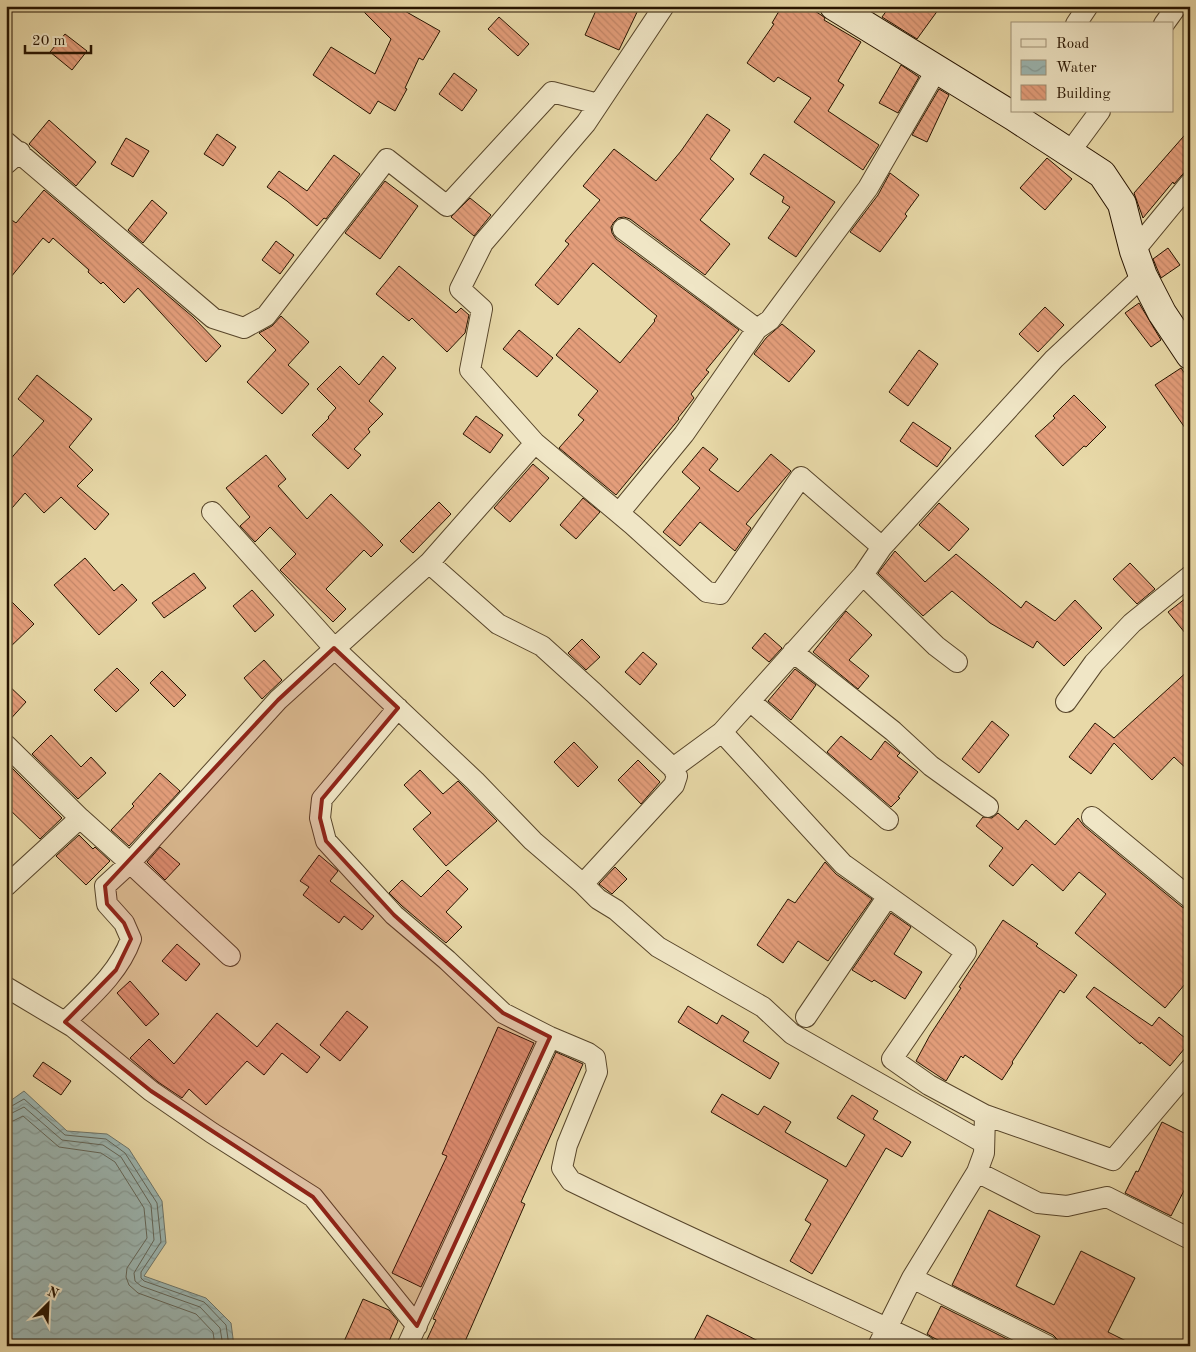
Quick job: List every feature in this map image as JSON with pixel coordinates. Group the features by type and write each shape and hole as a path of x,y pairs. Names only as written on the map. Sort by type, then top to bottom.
{"street":[{"path":"664,6 586,123 483,243 460,289 482,309 470,370 535,443 619,513 707,592 720,594 801,477 882,547"},
{"path":"834,6 1011,112"},
{"path":"1077,22 1088,6"},
{"path":"1165,22 1177,6"},
{"path":"619,513 684,434 757,329 770,320 868,188 937,69"},
{"path":"11,152 213,318 244,328 266,316 386,159 447,206 552,92 598,104"},
{"path":"1069,153 1099,112"},
{"path":"1015,114 1102,174 1122,204 1134,251 1143,276 1162,313 1190,355"},
{"path":"1134,251 1190,183"},
{"path":"623,229 757,329"},
{"path":"674,768 722,732 863,576 882,547 1054,359 1143,276"},
{"path":"65,1022 116,970 126,954 131,939 124,923 106,904 105,886 130,863 278,700 428,563 535,443"},
{"path":"212,512 334,648 475,781 533,841 583,884 598,900 616,910 658,947 763,1007 792,1034 984,1142"},
{"path":"428,563 498,624 542,646 674,768 677,776 674,785 583,884"},
{"path":"863,576 936,646 958,662"},
{"path":"1066,702 1094,663 1132,623 1190,576"},
{"path":"793,652 893,730 931,766 988,806"},
{"path":"750,701 888,820"},
{"path":"398,708 322,799 320,818 326,841 394,915 447,960 503,1013 550,1038 588,1053 595,1058 597,1072 568,1145 562,1168 571,1182 925,1346"},
{"path":"722,732 843,864 966,952 892,1059 929,1085 985,1115 1113,1160 1190,1069"},
{"path":"6,745 80,818 230,956"},
{"path":"1092,817 1190,898"},
{"path":"6,886 80,818"},
{"path":"806,1016 888,896"},
{"path":"6,987 73,1027 151,1091 212,1133 313,1197 417,1326"},
{"path":"407,1346 550,1038"},
{"path":"878,1346 912,1278 977,1172 984,1153 985,1115"},
{"path":"977,1172 1038,1203 1068,1206 1108,1197 1190,1239"},
{"path":"912,1278 1048,1346"}],"highlighted area":[{"path":"334,648 398,708 322,799 320,818 326,841 394,915 503,1013 550,1037 417,1326 313,1197 151,1091 65,1022 116,970 131,939 124,923 107,904 105,886 278,700"}],"water":[{"path":"24,1091 67,1131 107,1134 129,1149 162,1201 166,1243 144,1276 206,1298 231,1323 234,1346 6,1346 6,1104"}],"building":[{"path":"358,6 396,6 440,31 423,60 419,58 405,88 407,89 395,111 378,101 370,114 313,75 331,47 375,74 391,39"},
{"path":"598,6 640,6 619,50 585,35"},
{"path":"782,6 807,6 825,18 824,20 861,42 838,81 844,85 828,111 879,145 863,170 794,122 811,98 778,77 774,82 747,63 774,24 772,23"},
{"path":"890,6 941,6 917,39 882,17"},
{"path":"499,17 529,44 518,56 488,29"},
{"path":"65,34 87,51 72,70 50,52"},
{"path":"901,65 919,77 898,113 879,103"},
{"path":"454,73 477,90 462,111 439,94"},
{"path":"939,89 949,95 927,142 912,135"},
{"path":"707,114 730,130 710,159 734,179 700,220 730,244 705,275 630,219 618,218 611,227 616,239 739,330 706,370 709,372 691,394 694,398 679,419 616,495 559,448 584,420 578,415 598,391 556,355 579,328 620,363 655,321 657,316 593,263 558,305 535,285 569,244 565,241 600,200 583,186 614,149 656,181 681,151"},
{"path":"49,120 96,162 76,186 29,144"},
{"path":"1190,129 1190,166 1174,184 1173,182 1143,218 1134,193"},
{"path":"217,134 236,147 223,166 204,154"},
{"path":"126,138 149,151 133,177 111,164"},
{"path":"764,154 835,202 796,257 768,238 790,207 782,202 784,197 750,174"},
{"path":"334,155 360,174 326,219 324,218 317,226 267,187 279,171 307,191"},
{"path":"1047,158 1072,179 1045,210 1020,188"},
{"path":"890,173 919,195 905,214 907,216 880,252 850,232 878,195"},
{"path":"385,181 418,206 380,259 345,233"},
{"path":"44,190 193,317 221,346 206,362 138,288 124,303 103,282 101,284 88,272 89,270 53,238 49,243 43,238 6,283 6,216 16,223"},
{"path":"470,198 491,215 474,236 451,217"},
{"path":"152,200 167,213 143,243 128,230"},
{"path":"276,241 294,255 280,274 262,260"},
{"path":"1168,248 1180,265 1161,278 1153,259"},
{"path":"399,266 456,313 461,308 469,315 465,333 447,352 412,318 409,321 376,294"},
{"path":"1139,303 1161,340 1151,347 1125,313"},
{"path":"1045,307 1064,325 1038,352 1019,334"},
{"path":"281,316 309,342 288,365 309,384 282,414 247,382 276,350 259,333 272,326"},
{"path":"782,324 815,351 789,382 754,354 766,338"},
{"path":"519,330 553,358 537,377 503,349"},
{"path":"919,350 938,364 908,406 889,392"},
{"path":"383,356 396,368 369,401 383,414 368,429 370,432 354,449 361,455 348,469 312,435 336,408 317,389 340,366 359,385"},
{"path":"1181,368 1190,381 1190,435 1155,385"},
{"path":"37,375 92,419 69,447 93,470 77,486 109,514 95,530 61,497 44,513 25,493 6,515 6,464 44,421 18,399"},
{"path":"1074,395 1106,427 1063,466 1035,436 1055,418 1053,416"},
{"path":"476,416 503,435 490,453 463,434"},
{"path":"913,422 951,448 937,467 900,441"},
{"path":"703,447 718,459 709,470 738,492 771,454 791,471 746,524 751,528 735,551 700,522 680,546 663,532 700,488 682,472"},
{"path":"266,455 286,479 278,486 307,519 331,494 383,545 371,557 364,550 326,589 346,609 333,622 280,570 296,554 270,527 255,542 240,526 250,517 226,488"},
{"path":"533,464 549,478 510,522 494,508"},
{"path":"583,498 600,512 576,539 560,525"},
{"path":"439,502 451,514 413,553 400,541"},
{"path":"939,503 969,529 949,551 919,525"},
{"path":"895,551 925,582 956,554 1021,608 1026,601 1055,621 1075,600 1102,628 1064,666 1037,641 1033,648 990,623 952,591 923,616 878,573"},
{"path":"85,558 114,591 122,584 137,600 99,635 54,585"},
{"path":"1130,563 1155,589 1137,604 1113,579"},
{"path":"194,573 206,588 164,618 152,603"},
{"path":"252,590 274,615 255,632 233,606"},
{"path":"1190,595 1190,639 1168,612"},
{"path":"6,596 34,624 6,651"},
{"path":"846,611 872,635 849,660 869,676 858,689 813,652"},
{"path":"765,633 782,648 769,662 752,648"},
{"path":"582,639 600,657 586,670 568,653"},
{"path":"643,652 657,664 640,685 625,672"},
{"path":"264,660 282,680 262,699 244,678"},
{"path":"117,668 139,690 116,712 94,690"},
{"path":"795,669 816,685 791,720 768,701"},
{"path":"1190,669 1190,772 1174,757 1152,780 1114,743 1091,774 1069,757 1095,723 1114,738"},
{"path":"162,671 186,695 174,707 150,683"},
{"path":"6,683 26,702 6,724"},
{"path":"992,721 1009,735 979,773 962,759"},
{"path":"51,735 81,767 91,757 106,773 78,799 32,754"},
{"path":"841,736 871,760 885,741 900,753 897,756 918,772 898,797 900,798 891,807 827,752"},
{"path":"574,742 598,767 578,787 554,762"},
{"path":"638,760 660,782 641,804 618,780"},
{"path":"6,762 62,818 40,839 6,806"},
{"path":"420,770 443,794 458,781 497,821 446,866 413,829 431,813 404,785"},
{"path":"160,773 180,791 129,846 111,830 134,806 132,804"},
{"path":"998,813 1018,830 1026,820 1055,845 1078,818 1084,826 1182,907 1190,911 1190,978 1165,1008 1075,933 1106,894 1079,872 1063,891 1032,864 1013,886 989,866 1003,848 976,826 983,817 992,818"},
{"path":"79,835 93,849 95,847 110,861 86,885 56,856"},
{"path":"160,847 180,864 165,880 147,862"},
{"path":"319,855 338,871 330,881 374,916 362,930 344,916 339,923 303,895 309,887 300,881"},
{"path":"825,862 836,874 872,899 828,961 798,941 783,963 757,945 788,899 795,903"},
{"path":"615,867 627,879 612,894 599,884"},
{"path":"448,870 468,889 446,912 462,927 446,943 389,893 402,880 421,897"},
{"path":"891,913 911,927 894,954 922,972 905,999 874,980 872,982 852,970"},
{"path":"1003,920 1038,944 1036,946 1077,975 1064,993 1060,990 1002,1080 965,1055 963,1058 961,1056 946,1081 916,1061 930,1035 961,988 959,987"},
{"path":"177,944 200,964 186,981 162,961"},
{"path":"130,981 159,1014 146,1026 117,993"},
{"path":"1094,987 1152,1026 1159,1017 1190,1042 1170,1066 1141,1042 1140,1044 1086,997"},
{"path":"688,1006 717,1024 722,1015 749,1032 743,1041 779,1063 770,1079 678,1022"},
{"path":"347,1011 368,1027 340,1061 320,1045"},
{"path":"217,1013 257,1047 277,1023 320,1057 307,1073 282,1053 264,1075 247,1061 206,1105 189,1089 182,1098 158,1082 130,1058 149,1039 174,1064"},
{"path":"498,1027 534,1043 421,1287 392,1273 447,1156 442,1154"},
{"path":"556,1052 583,1064 521,1202 525,1204 463,1346 424,1346 436,1320 433,1319"},
{"path":"43,1062 71,1081 61,1095 33,1076"},
{"path":"722,1094 758,1115 764,1106 791,1122 785,1132 846,1167 865,1135 837,1118 852,1095 878,1111 873,1119 911,1142 902,1157 886,1148 812,1274 790,1261 811,1224 805,1220 828,1180 711,1112"},
{"path":"1162,1122 1190,1136 1190,1179 1171,1216 1125,1193 1136,1171 1138,1172"},
{"path":"989,1210 1040,1236 1016,1286 1054,1305 1081,1251 1135,1278 1108,1332 1136,1346 1060,1346 1058,1340 1053,1335 952,1285"},
{"path":"363,1299 389,1310 398,1321 387,1346 342,1346"},
{"path":"941,1306 1021,1346 950,1346 927,1334"},
{"path":"707,1315 768,1346 691,1346"}]}
